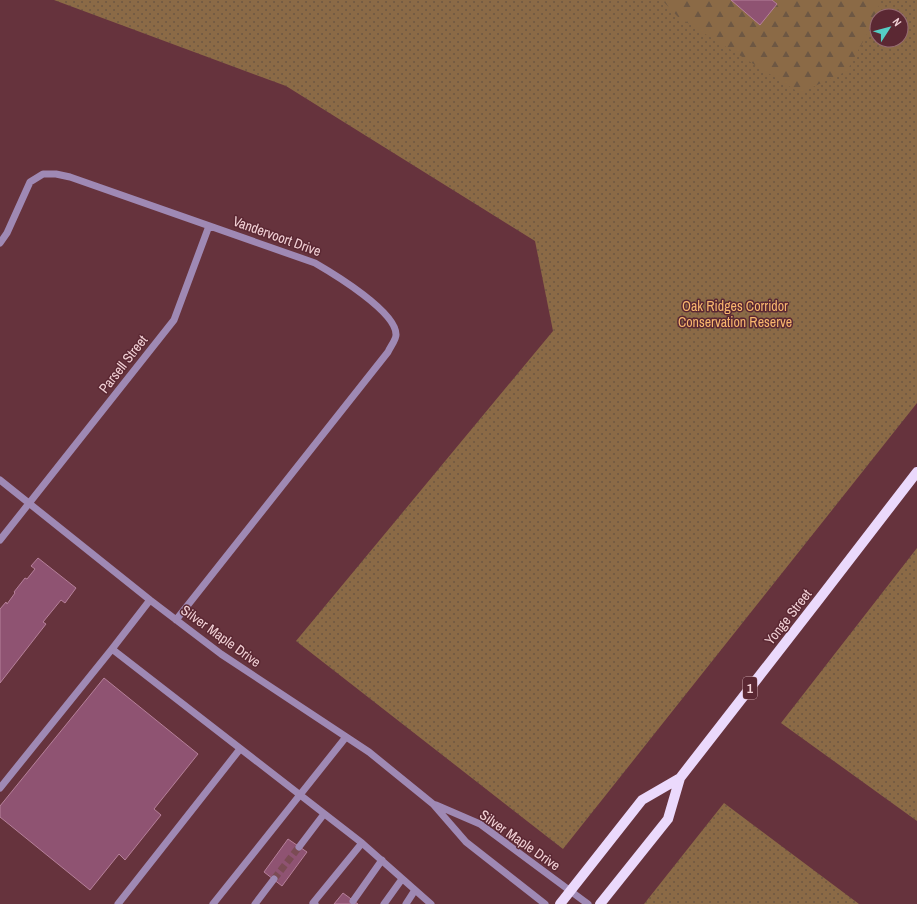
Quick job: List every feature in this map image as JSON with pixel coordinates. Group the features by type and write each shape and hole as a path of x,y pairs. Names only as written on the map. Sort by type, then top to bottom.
{"main road":[{"name":"Yonge Street","path":"600,904 668,819 680,778 917,472"},
{"name":"Yonge Street","path":"560,904 642,800 680,778"}],"street":[{"name":"Vandervoort Drive","path":"0,243 8,233 30,182 43,174 56,174 70,177 315,263 347,282 387,314 394,324 396,336 388,352 176,620"},
{"name":"Parsell Street","path":"0,540 174,320 209,226"},
{"name":"Silver Maple Drive","path":"0,480 220,654 369,752 433,804 466,842 545,904"},
{"path":"0,788 150,600"},
{"path":"112,649 362,843 431,904"},
{"path":"214,904 346,737"},
{"path":"118,904 240,749"},
{"name":"Silver Maple Drive","path":"433,804 480,824 588,904"},
{"path":"299,847 324,814"},
{"path":"313,904 362,843"},
{"path":"353,901 382,860"},
{"path":"255,904 274,879"},
{"path":"384,904 402,879"},
{"path":"406,904 416,890"}],"green space":[{"name":"Oak Ridges Corridor Conservation Reserve","path":"54,0 917,0 917,403 563,849 296,641 553,331 535,241 286,86"},
{"path":"662,0 881,0 878,8 869,8 869,31 847,71 800,93 678,17"},
{"path":"917,548 917,821 781,723"},
{"path":"724,803 859,904 644,904"}],"building":[{"path":"731,0 772,0 777,4 760,25"},
{"path":"38,558 76,588 65,603 61,600 43,622 46,624 0,683 0,609 6,602 7,604 25,578 27,579 35,569 31,566"},
{"path":"104,678 198,754 154,809 161,815 125,860 119,854 90,890 0,817 0,806"},
{"path":"288,839 307,852 282,886 264,872"},
{"path":"343,893 358,904 334,904"}],"tunnel":[{"path":"274,879 299,847"}]}
